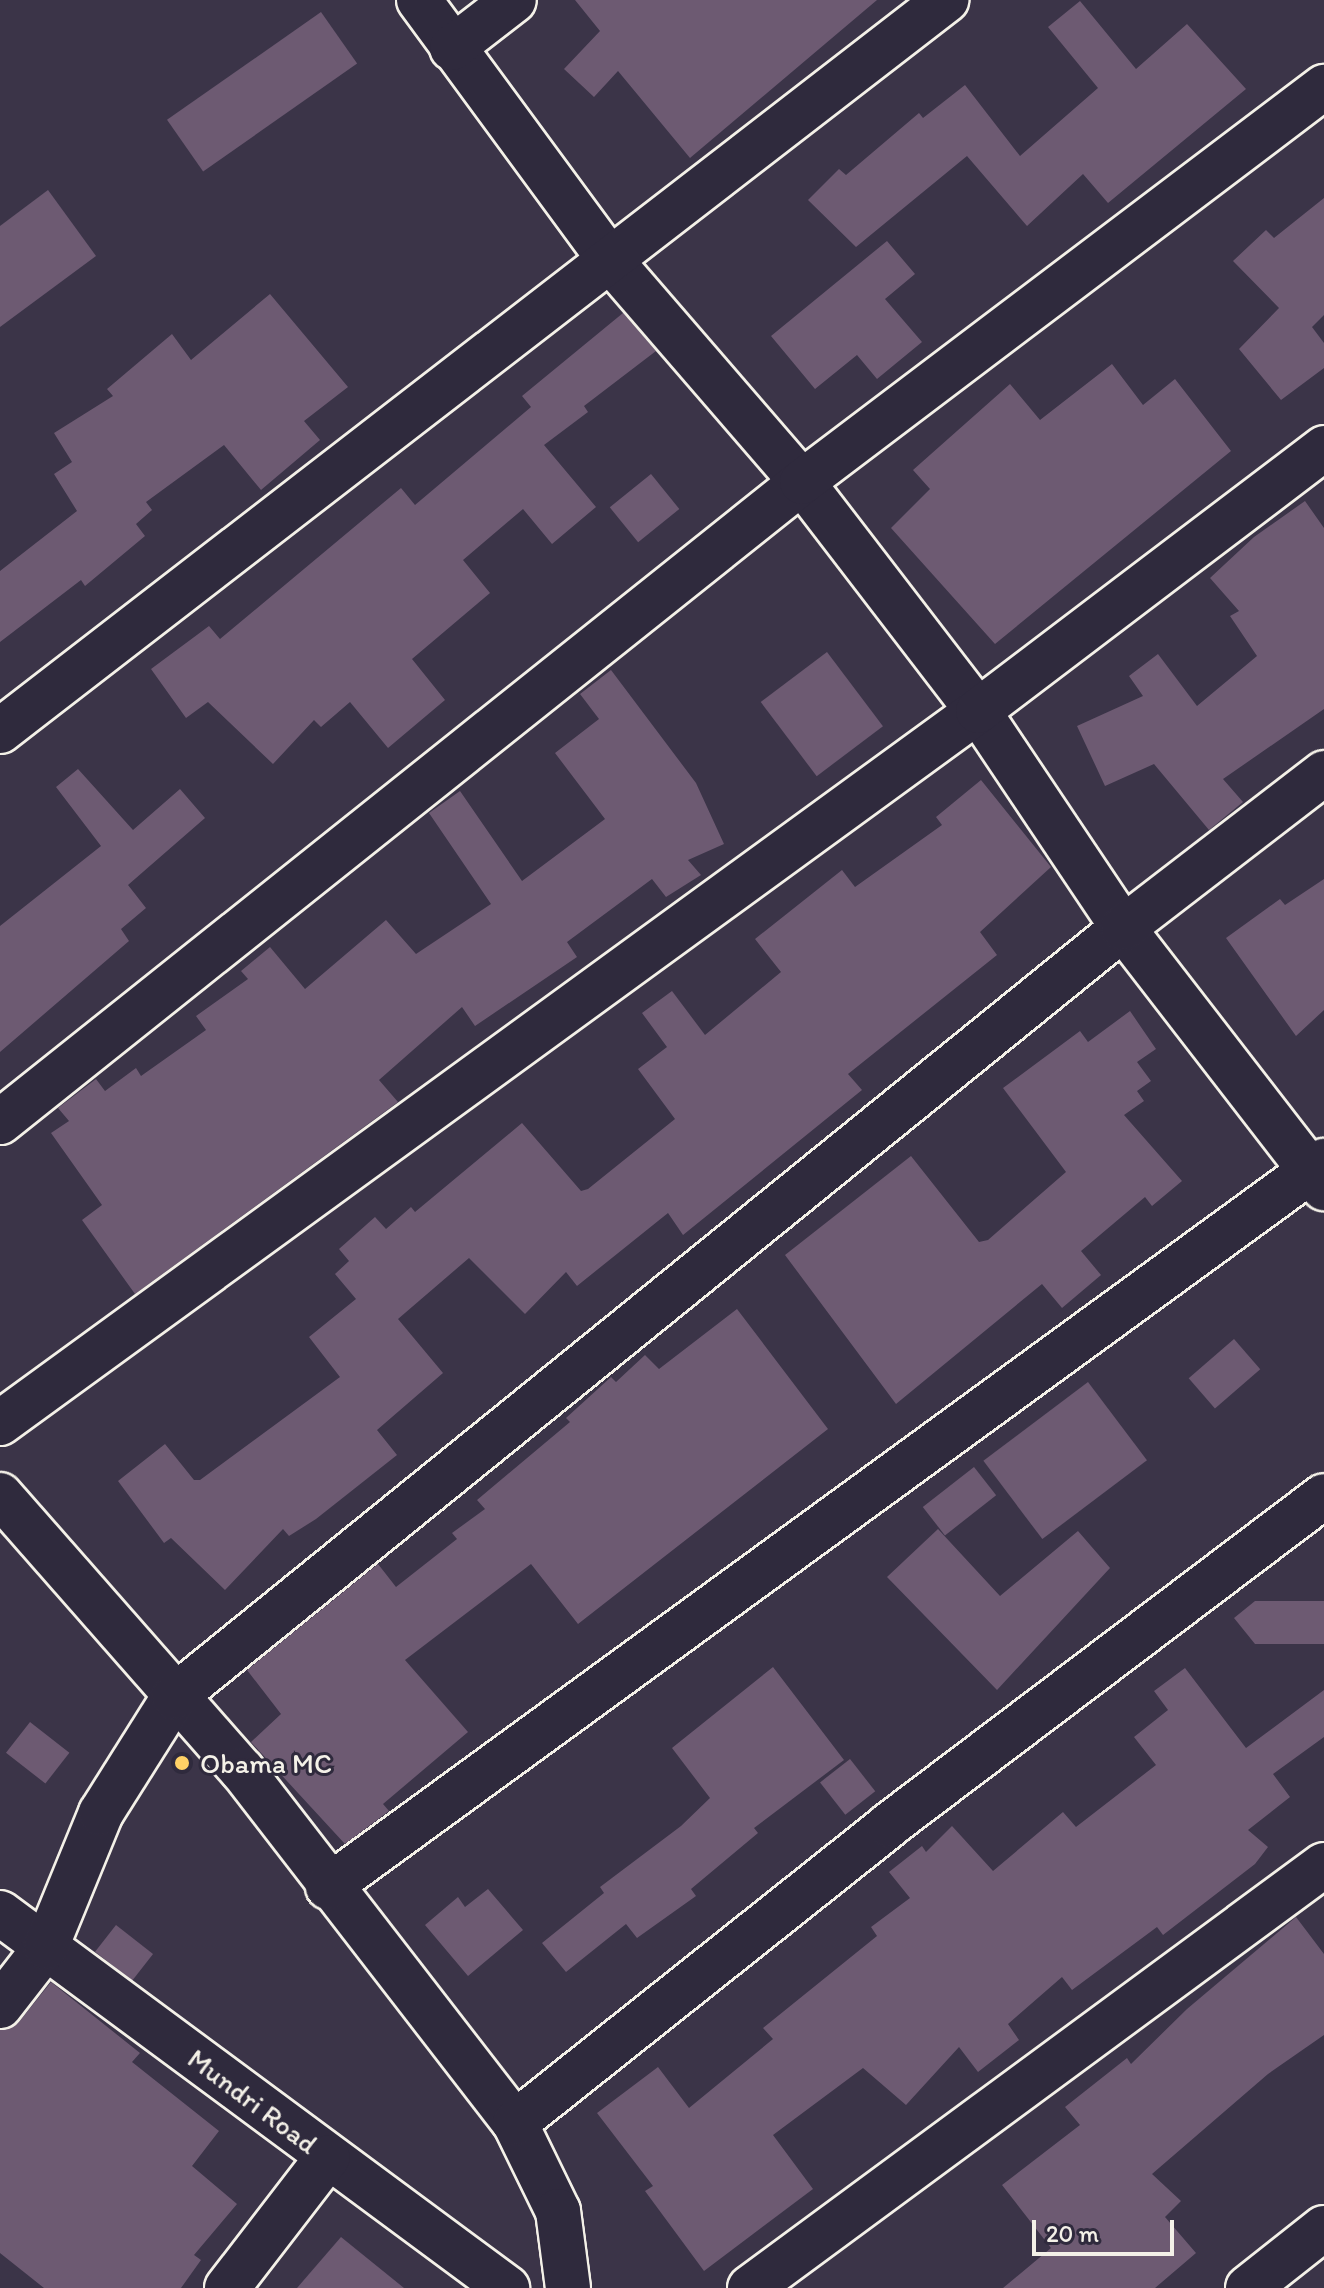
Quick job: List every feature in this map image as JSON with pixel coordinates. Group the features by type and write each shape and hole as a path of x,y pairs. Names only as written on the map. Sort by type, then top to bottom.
{"street":[{"path":"328,1887 1320,1173 1123,928 978,711 802,482 611,261 419,0"},
{"path":"452,48 514,0"},
{"path":"0,731 946,0"},
{"path":"0,1122 802,482 1324,87"},
{"path":"0,1423 978,711 1324,448"},
{"path":"0,2006 46,1947 101,1813 174,1697 1123,928 1324,773"},
{"path":"0,1495 174,1697 242,1770 328,1887 515,2123 558,2211 568,2288"},
{"path":"515,2123 889,1825 1324,1496"},
{"path":"750,2288 1324,1865"},
{"name":"Mundri Road","path":"0,1913 507,2288"},
{"path":"227,2288 328,2157"},
{"path":"1248,2288 1324,2228"}],"building":[{"path":"575,0 877,0 690,158 618,71 594,97 564,69 600,31"},
{"path":"1080,1 1136,69 1187,24 1246,89 1108,203 1083,174 1027,226 967,156 856,247 808,200 839,169 846,175 919,113 923,118 965,85 1020,156 1098,88 1048,27"},
{"path":"321,12 357,64 203,171 167,120"},
{"path":"48,190 96,256 0,327 0,226"},
{"path":"1324,198 1324,315 1312,327 1324,343 1324,368 1281,400 1239,349 1279,308 1233,261 1266,230 1274,238"},
{"path":"887,241 915,274 885,299 922,342 877,379 857,355 815,389 771,336"},
{"path":"270,294 348,387 304,421 320,440 261,490 224,445 146,502 152,510 136,524 145,536 85,586 81,580 0,642 0,571 77,511 54,474 72,462 54,433 113,396 107,389 172,334 191,360"},
{"path":"623,313 656,351 584,406 588,412 544,445 596,507 552,544 523,509 463,560 490,593 412,659 445,700 388,748 350,702 321,727 314,720 273,764 208,702 186,718 151,669 209,626 220,639 401,488 415,505 531,407 522,396"},
{"path":"1112,364 1143,405 1175,379 1231,451 995,644 891,528 930,489 913,470 1010,384 1040,420"},
{"path":"651,474 679,509 638,542 610,507"},
{"path":"1305,501 1324,528 1324,709 1223,779 1243,802 1209,830 1154,764 1105,786 1077,726 1143,696 1129,676 1158,654 1197,706 1257,656 1230,616 1239,611 1210,578 1254,537"},
{"path":"827,652 883,726 817,776 761,702"},
{"path":"611,670 696,783 724,844 688,860 701,875 666,897 652,879 567,942 577,957 475,1026 462,1007 379,1080 398,1102 135,1294 82,1220 102,1205 51,1133 69,1121 58,1108 96,1079 105,1091 136,1068 141,1076 206,1030 196,1016 248,979 241,971 270,947 305,989 386,920 416,954 491,904 429,813 460,791 522,881 605,819 555,753 599,719 580,694"},
{"path":"78,769 133,830 180,789 205,818 128,885 146,908 121,929 129,941 0,1052 0,926 101,846 56,787"},
{"path":"981,780 1051,867 980,932 997,955 848,1074 862,1090 683,1235 668,1213 577,1286 566,1272 525,1314 469,1258 398,1319 443,1373 377,1430 397,1455 316,1519 289,1536 283,1529 225,1590 171,1538 164,1543 118,1481 165,1444 194,1480 200,1480 340,1377 309,1337 356,1299 335,1274 349,1261 339,1249 375,1217 386,1229 411,1207 415,1212 522,1123 581,1191 588,1189 675,1119 638,1069 667,1047 642,1013 672,991 705,1035 781,972 755,939 842,870 855,887 942,825 936,817"},
{"path":"1324,879 1324,1010 1296,1036 1226,938 1280,899 1285,905"},
{"path":"1130,1011 1156,1049 1137,1062 1151,1081 1137,1091 1144,1101 1124,1115 1182,1181 1152,1206 1145,1197 1081,1251 1101,1275 1062,1308 1042,1284 896,1404 785,1255 911,1156 979,1242 988,1240 1066,1172 1003,1088 1080,1031 1088,1042"},
{"path":"737,1309 828,1429 578,1624 531,1564 405,1660 468,1732 383,1804 389,1811 345,1844 251,1742 281,1714 247,1670 378,1564 396,1587 457,1539 452,1533 485,1509 477,1500 570,1422 566,1418 611,1377 616,1382 645,1355 659,1369"},
{"path":"1234,1339 1260,1369 1215,1409 1189,1378"},
{"path":"1088,1382 1147,1460 1042,1539 983,1461"},
{"path":"974,1467 996,1495 945,1535 923,1507"},
{"path":"938,1529 1000,1596 1078,1531 1110,1568 997,1690 887,1577"},
{"path":"1255,1601 1324,1601 1324,1644 1255,1644 1234,1618"},
{"path":"773,1667 844,1760 754,1828 758,1833 691,1889 696,1896 637,1938 626,1924 566,1972 542,1943 604,1893 600,1887 681,1826 710,1798 672,1748"},
{"path":"1185,1668 1246,1748 1324,1690 1324,1737 1273,1774 1290,1797 1248,1830 1268,1847 1255,1864 1163,1935 1157,1927 1072,1990 1062,1977 1008,2024 1019,2040 978,2072 959,2047 906,2105 863,2068 773,2135 813,2189 704,2271 645,2191 653,2186 597,2113 658,2067 689,2108 773,2039 763,2028 877,1936 871,1927 910,1898 889,1872 922,1846 926,1852 952,1826 993,1871 1063,1812 1076,1827 1156,1765 1134,1737 1168,1710 1154,1691"},
{"path":"30,1722 69,1753 45,1784 6,1753"},
{"path":"850,1759 875,1791 845,1815 820,1782"},
{"path":"488,1889 523,1930 468,1976 425,1925 458,1897 465,1907"},
{"path":"1296,1917 1324,1954 1324,2035 1268,2074 1152,2174 1181,2201 1165,2217 1196,2253 1155,2288 1003,2288 1051,2248 1002,2185 1080,2125 1065,2107 1127,2058 1131,2064 1187,2009"},
{"path":"116,1925 153,1954 132,1981 95,1952"},
{"path":"51,1982 140,2053 132,2062 219,2131 192,2166 237,2204 194,2255 201,2260 181,2288 44,2288 0,2253 0,2030 19,2022"},
{"path":"341,2237 404,2288 297,2288"}],"place":[{"name":"Obama MC","path":"182,1763"}]}
